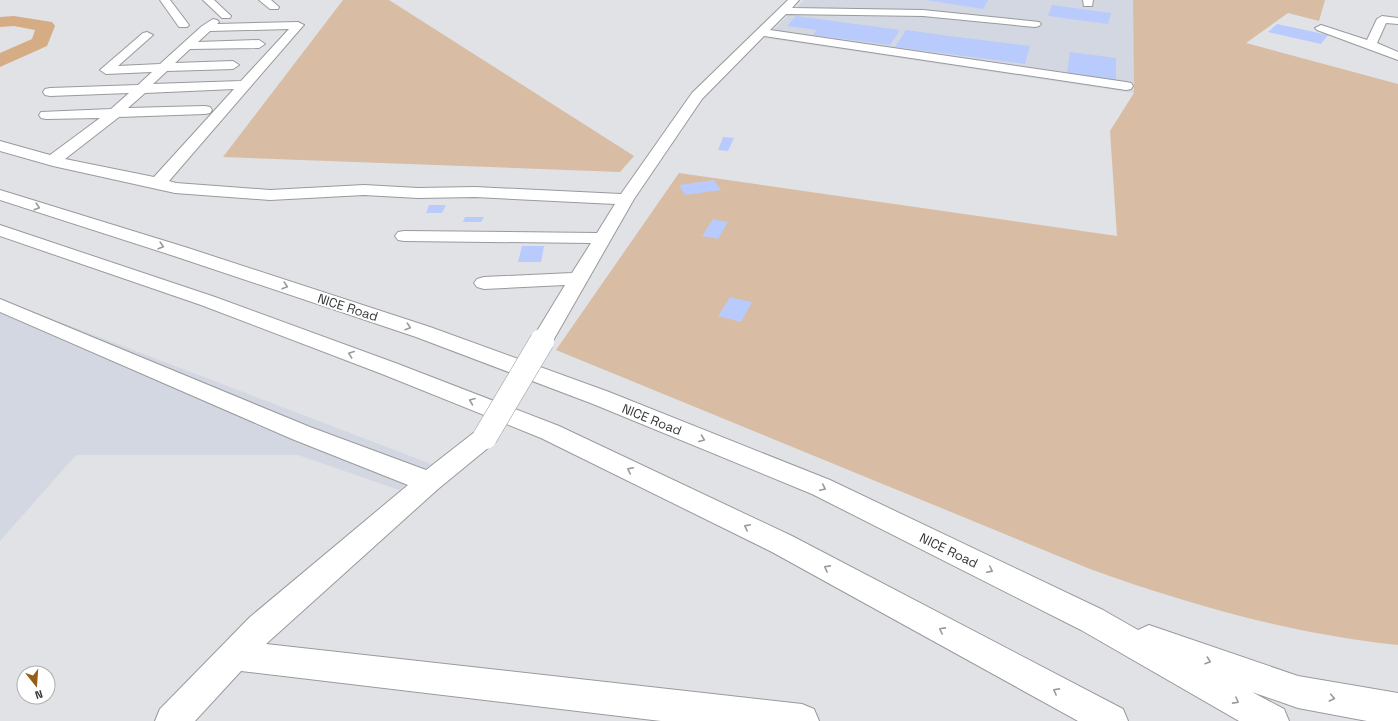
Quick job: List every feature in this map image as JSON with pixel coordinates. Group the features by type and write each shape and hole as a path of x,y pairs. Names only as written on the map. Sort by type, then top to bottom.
{"main road":[{"path":"165,0 183,25"},
{"path":"208,0 226,16"},
{"path":"264,0 274,7"},
{"path":"172,721 261,627 429,482 485,437 626,199 697,96 794,0"},
{"path":"783,11 929,13 1034,24"},
{"path":"1370,45 1382,19 1398,21"},
{"path":"53,161 115,113 210,25 298,25 158,183"},
{"path":"1321,28 1398,56"},
{"path":"761,32 1126,86"},
{"path":"147,35 106,70 233,65"},
{"path":"188,46 259,44"},
{"path":"50,92 246,85"},
{"path":"46,115 205,110"},
{"path":"0,146 53,161 158,183 175,188 270,195 364,190 418,193 475,192 626,199"},
{"name":"NICE Road","path":"0,195 181,252 423,332 601,398 821,487 1092,620 1272,721"},
{"path":"0,230 208,301 390,369 550,432 782,544 1101,717"},
{"path":"404,236 603,238"},
{"path":"484,283 578,280"},
{"path":"0,305 301,433 429,482"},
{"path":"1092,620 1298,692 1398,710"},
{"path":"234,655 802,721"}],"shaded area":[{"path":"343,0 389,0 634,156 620,172 223,157"},
{"path":"804,0 1133,0 1134,93 765,38"},
{"path":"1133,0 1325,0 1319,21 1288,13 1246,43 1398,84 1398,645 1319,634 1280,626 1165,595 1090,569 556,350 679,173 1117,236 1110,131 1134,93"},
{"path":"0,299 431,464 399,490 298,455 76,455 0,541"}],"building":[{"path":"926,0 988,0 983,9"},
{"path":"1052,5 1111,13 1108,24 1048,16"},
{"path":"796,16 900,30 890,45 813,35 817,30 787,26"},
{"path":"1277,24 1328,35 1321,44 1268,32"},
{"path":"906,30 1030,46 1025,64 895,47"},
{"path":"1070,52 1116,58 1116,80 1067,73"},
{"path":"723,137 734,138 728,151 718,150"},
{"path":"714,180 721,190 685,195 679,185"},
{"path":"429,205 446,205 442,213 426,213"},
{"path":"465,217 484,217 481,222 463,222"},
{"path":"713,219 728,222 718,239 702,236"},
{"path":"522,246 544,246 541,262 518,262"},
{"path":"730,297 752,302 741,322 718,316"}],"waterway":[{"path":"0,22 14,21 46,26 40,42 0,61"}]}
